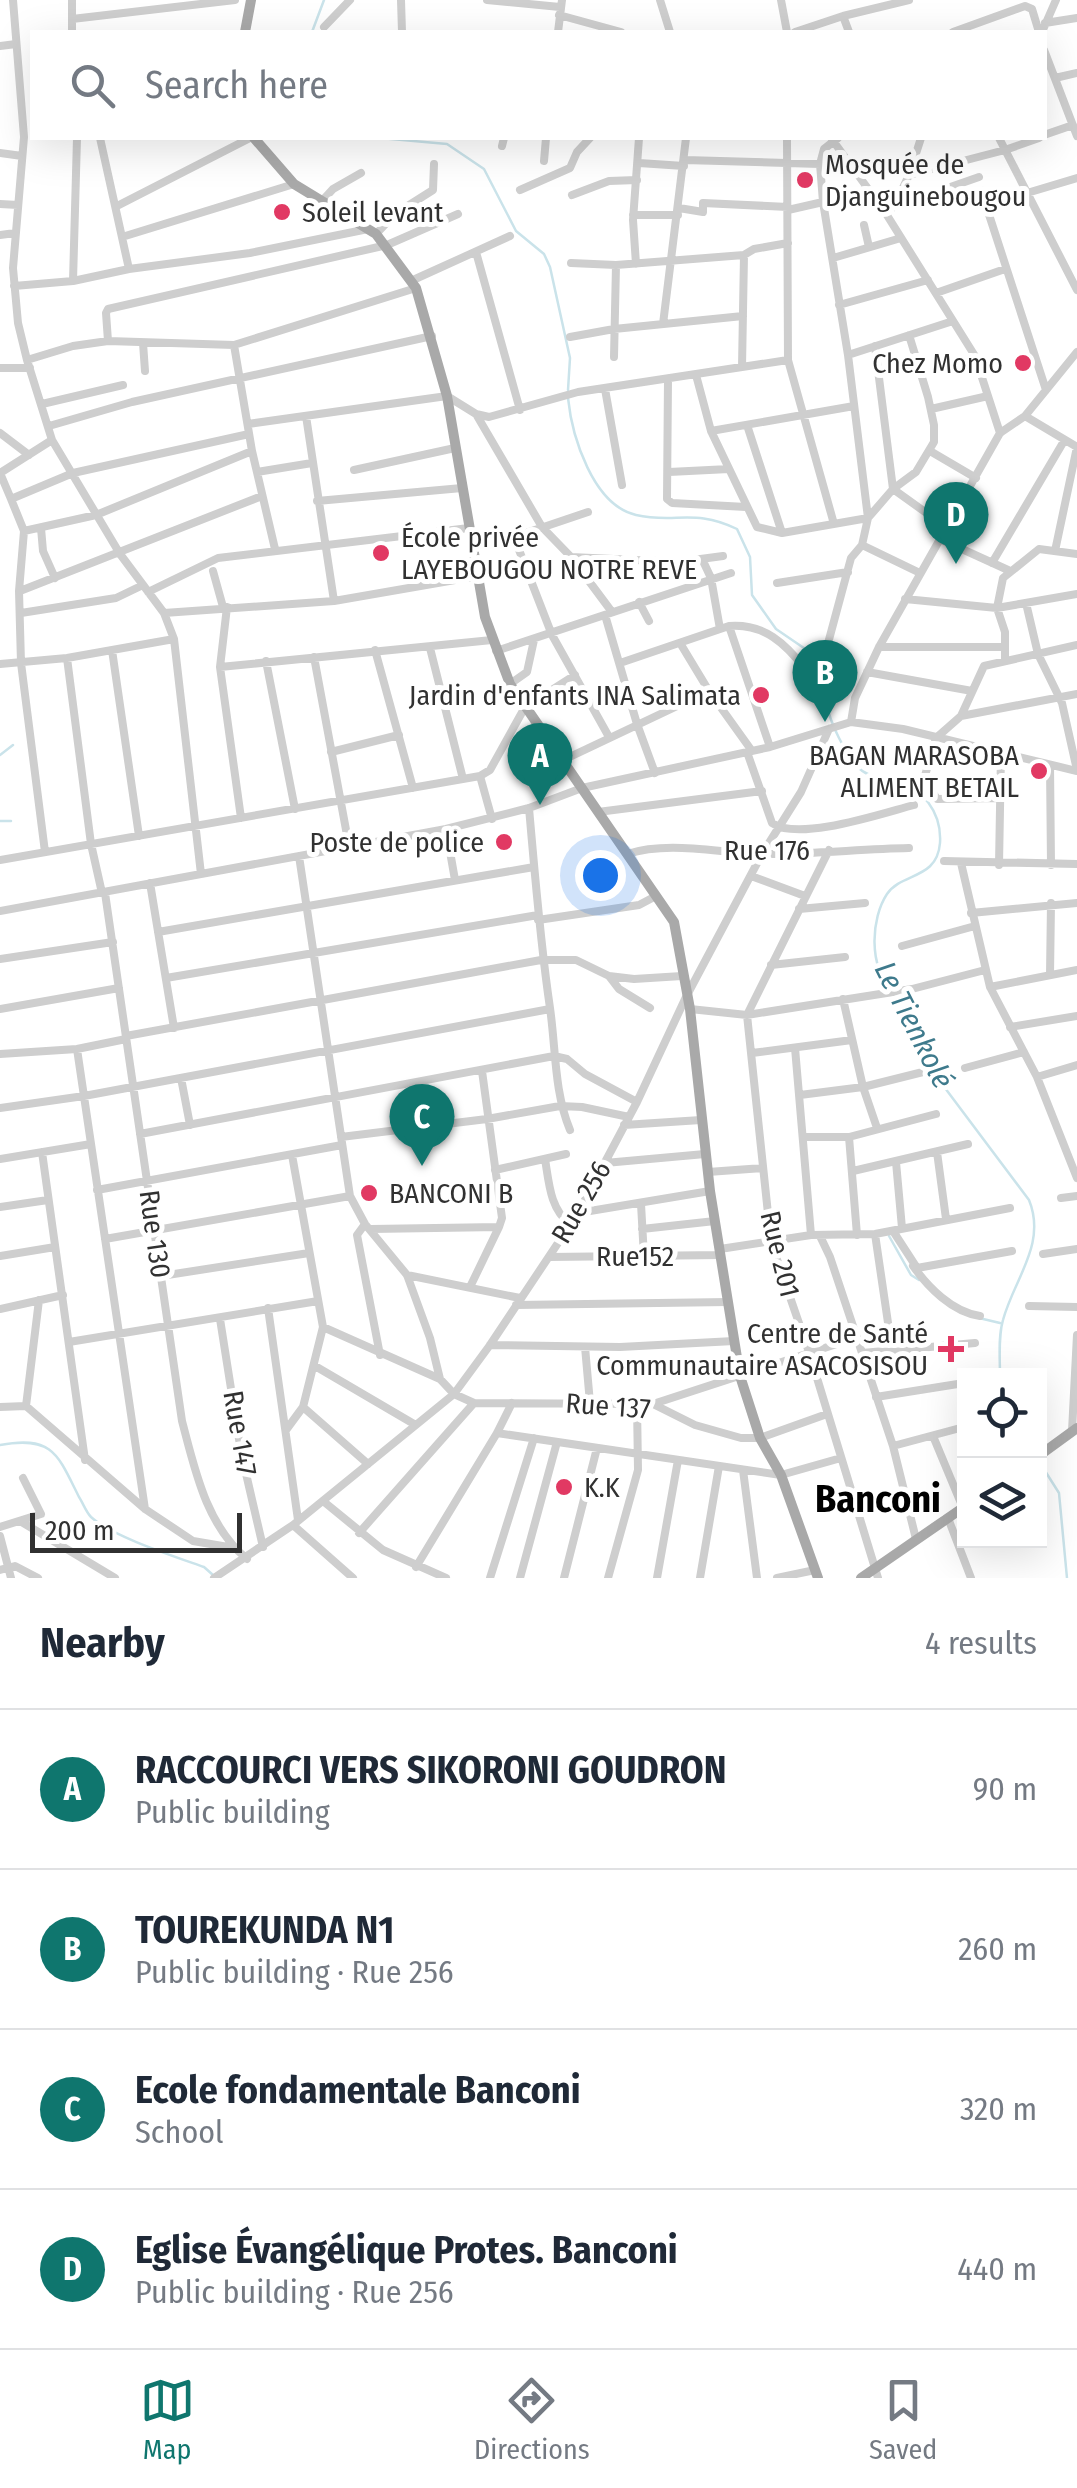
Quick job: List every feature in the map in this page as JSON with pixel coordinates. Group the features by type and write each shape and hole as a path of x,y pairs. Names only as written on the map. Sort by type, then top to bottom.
{"main road":[{"path":"245,30 252,0"},
{"path":"254,140 294,184 387,245 415,284 448,396 472,546 496,651 525,707 674,922 690,1010 710,1191 740,1376 760,1438 782,1476 816,1574"},
{"path":"1047,1449 1074,1430"},
{"path":"862,1578 876,1573 916,1539 957,1512"}],"street":[{"path":"72,0 72,30"},
{"path":"72,19 234,0"},
{"path":"324,27 350,0"},
{"path":"401,0 402,30"},
{"path":"488,0 560,7 592,29"},
{"path":"660,0 669,30"},
{"path":"780,0 787,30"},
{"path":"801,30 909,0"},
{"path":"1042,29 1056,0"},
{"path":"0,4 13,1 28,137 22,156 13,268 28,364 52,440 120,554 164,613 174,639 201,874"},
{"path":"958,30 1029,6 1042,29"},
{"path":"844,16 848,30"},
{"path":"1042,29 1077,18"},
{"path":"986,19 989,30"},
{"path":"0,46 16,44"},
{"path":"1047,58 1077,136"},
{"path":"1055,78 1077,73"},
{"path":"1047,134 1073,125"},
{"path":"72,281 77,140"},
{"path":"100,140 129,269"},
{"path":"117,206 248,140"},
{"path":"544,161 546,140"},
{"path":"520,190 570,168 588,140"},
{"path":"636,264 634,215 640,140"},
{"path":"663,324 686,140"},
{"path":"787,140 788,360 834,524"},
{"path":"827,648 851,558 862,546 868,518 848,355 823,202 820,164 824,149 832,140"},
{"path":"835,140 975,356 1000,433"},
{"path":"896,206 920,140"},
{"path":"1000,140 1077,290"},
{"path":"909,175 1031,140"},
{"path":"0,153 22,156"},
{"path":"14,286 72,281 372,232 432,190 434,164"},
{"path":"639,164 820,164"},
{"path":"322,201 333,189 361,172"},
{"path":"885,212 978,178"},
{"path":"987,210 1077,178"},
{"path":"572,195 610,181 638,180"},
{"path":"122,237 294,184"},
{"path":"981,190 1046,390"},
{"path":"634,215 702,212 704,203 743,202 788,208 823,202"},
{"path":"0,204 18,205"},
{"path":"108,342 108,309 387,245 458,214"},
{"path":"864,225 869,248"},
{"path":"0,235 15,233"},
{"path":"0,368 28,364 73,346 108,342 234,344 415,284 510,236"},
{"path":"832,258 902,238"},
{"path":"571,263 672,262 744,255 754,248 788,243"},
{"path":"476,252 520,410"},
{"path":"742,367 744,255"},
{"path":"614,357 616,265"},
{"path":"0,270 13,268"},
{"path":"936,294 1004,268"},
{"path":"839,305 928,280"},
{"path":"570,337 743,316"},
{"path":"848,355 954,321"},
{"path":"696,375 712,432 757,527 782,532 868,518 893,489 916,472 930,452 934,425 909,335"},
{"path":"49,426 132,402 432,336"},
{"path":"143,343 145,372"},
{"path":"234,344 252,452 276,549"},
{"path":"875,346 893,489 946,528"},
{"path":"851,722 855,698 879,647 1000,433 1025,416 1077,352"},
{"path":"11,499 73,473 306,416 448,396 476,414 489,417 578,392 788,360"},
{"path":"668,380 667,498 672,503 746,507"},
{"path":"42,404 122,385"},
{"path":"605,389 622,485"},
{"path":"931,409 988,396"},
{"path":"712,432 854,406"},
{"path":"476,414 542,527 571,557 608,613 637,724 656,772"},
{"path":"306,416 334,601"},
{"path":"1025,416 1077,447 1072,490 1054,551"},
{"path":"747,425 782,532"},
{"path":"0,433 29,455"},
{"path":"46,852 20,663 24,531 0,473 52,440"},
{"path":"992,562 1064,441"},
{"path":"354,470 455,448"},
{"path":"24,531 96,515 252,452"},
{"path":"930,452 976,478"},
{"path":"257,472 312,463"},
{"path":"669,472 729,469"},
{"path":"317,501 462,488"},
{"path":"20,591 262,496"},
{"path":"472,546 514,537 588,512"},
{"path":"41,528 43,552 54,578"},
{"path":"21,612 116,598 206,562 276,549 469,528"},
{"path":"514,537 552,635 609,737"},
{"path":"940,539 1008,570"},
{"path":"862,546 920,572"},
{"path":"1005,661 1005,632 997,608 1002,578 1039,548 1077,554"},
{"path":"571,557 703,560 724,556"},
{"path":"703,560 770,747"},
{"path":"213,571 225,607 220,668 241,818"},
{"path":"777,583 848,572"},
{"path":"496,651 731,573"},
{"path":"164,613 334,601 478,576"},
{"path":"905,599 997,608 1077,594"},
{"path":"639,602 649,622"},
{"path":"1026,603 1038,654 1062,703 1077,772 1076,784"},
{"path":"620,664 725,627 748,624 774,636 806,670"},
{"path":"0,664 66,658 174,639"},
{"path":"220,668 492,640"},
{"path":"510,684 527,672 534,640"},
{"path":"680,642 749,752 772,823 778,828 820,826 914,805"},
{"path":"1000,798 937,799 924,779 936,738 961,716 984,666 1077,645"},
{"path":"879,647 1005,647"},
{"path":"430,648 464,779"},
{"path":"112,650 139,836"},
{"path":"375,650 413,788"},
{"path":"314,657 349,846"},
{"name":"Rue 130","path":"66,658 91,844 112,942 182,1421 200,1492 234,1548 247,1558"},
{"path":"266,661 295,808"},
{"path":"867,672 972,691"},
{"path":"0,860 480,776 490,770 525,707 575,675"},
{"path":"562,761 709,691"},
{"path":"961,716 1077,694"},
{"path":"0,911 492,819 582,788 770,747 851,722 1077,772"},
{"name":"Rue 256","path":"214,1578 296,1523 454,1394 490,1345 578,1212 605,1163 686,997 762,854 801,792 829,729"},
{"path":"331,752 399,735"},
{"path":"999,864 1001,754"},
{"path":"1050,765 1051,864"},
{"path":"480,776 492,819"},
{"path":"598,812 762,791"},
{"path":"529,808 541,960 560,1106 570,1130"},
{"path":"446,829 455,880"},
{"name":"Rue 176","path":"626,854 642,849 762,854 909,848"},
{"path":"748,1015 829,850"},
{"path":"299,856 350,1196 407,1275 430,1338 440,1380"},
{"path":"944,861 1077,864"},
{"path":"961,864 990,987 1037,1077 1077,1178"},
{"path":"158,932 534,867"},
{"path":"751,876 805,896"},
{"path":"150,883 174,1028"},
{"path":"166,978 639,905 656,896"},
{"path":"799,908 865,903"},
{"path":"971,913 1051,903 1077,904"},
{"path":"1050,975 1051,903"},
{"path":"902,946 974,926"},
{"path":"0,960 112,942"},
{"path":"771,965 845,957"},
{"path":"0,1054 77,1049 541,960 576,960 610,976 646,979 703,965"},
{"path":"690,1010 748,1015 912,989 986,970"},
{"path":"990,987 1077,970"},
{"path":"610,976 619,988 650,1008"},
{"path":"0,1008 119,988"},
{"path":"844,998 863,1087 878,1128"},
{"path":"0,1108 84,1096 550,1009"},
{"name":"Rue 201","path":"748,1015 771,1242 810,1355 876,1573"},
{"path":"1010,1026 1077,1016"},
{"path":"671,1029 692,1024"},
{"path":"752,1054 852,1040"},
{"path":"795,1048 816,1236 830,1257 893,1446 916,1539"},
{"path":"77,1049 145,1509"},
{"path":"965,1068 1024,1052"},
{"path":"140,1134 554,1056 567,1059 584,1074 637,1102"},
{"path":"1037,1077 1077,1065"},
{"path":"470,1287 502,1218 482,1071"},
{"path":"800,1095 863,1087 923,1072"},
{"path":"181,1078 190,1125"},
{"path":"97,1190 292,1155 342,1141 560,1106 582,1106 627,1121 701,1120"},
{"path":"804,1137 849,1138 936,1114"},
{"path":"849,1138 857,1235"},
{"path":"0,1158 91,1144"},
{"path":"853,1171 968,1144"},
{"path":"42,1152 85,1460"},
{"path":"937,1152 946,1219"},
{"path":"495,1170 566,1154"},
{"path":"605,1163 706,1154"},
{"path":"286,1430 303,1406 322,1327 292,1155"},
{"path":"545,1158 559,1216 570,1224"},
{"path":"896,1162 898,1230 912,1266 941,1296 968,1314 980,1316"},
{"path":"708,1172 762,1168"},
{"path":"578,1212 710,1191"},
{"path":"104,1239 350,1196"},
{"path":"1061,1198 1077,1196"},
{"path":"0,1207 48,1200"},
{"path":"642,1204 644,1257"},
{"name":"Rue152","path":"549,1256 644,1257 720,1252 816,1236 875,1234 1010,1208"},
{"path":"642,1229 715,1221"},
{"path":"380,1355 357,1235 368,1226 499,1227"},
{"path":"875,1234 892,1350"},
{"path":"0,1256 55,1247"},
{"path":"1044,1254 1077,1249"},
{"path":"912,1266 921,1268 1012,1251"},
{"path":"161,1276 310,1254"},
{"path":"407,1275 470,1287 518,1302 728,1302"},
{"path":"0,1309 63,1294"},
{"path":"26,1406 38,1300"},
{"path":"69,1342 318,1301"},
{"path":"1028,1306 1077,1307"},
{"path":"268,1308 296,1523 353,1578"},
{"name":"Rue 147","path":"220,1319 242,1452 263,1547"},
{"path":"322,1327 440,1380 454,1394"},
{"path":"1074,1430 1077,1335"},
{"path":"652,1404 855,1338"},
{"path":"490,1345 584,1347 734,1341"},
{"path":"862,1354 974,1343"},
{"path":"584,1347 590,1403"},
{"path":"315,1366 414,1424"},
{"path":"876,1397 957,1384"},
{"name":"Rue 137","path":"454,1394 474,1402 652,1404 695,1426 742,1438 760,1438"},
{"path":"358,1533 474,1402"},
{"path":"416,1567 498,1433 512,1402"},
{"path":"608,1578 638,1470 636,1404"},
{"path":"0,1407 26,1406 145,1509 193,1541 234,1548"},
{"path":"303,1406 368,1464"},
{"path":"760,1438 827,1414"},
{"path":"893,1446 957,1429"},
{"path":"498,1433 782,1476 841,1458"},
{"path":"933,1436 957,1491"},
{"path":"490,1578 534,1438"},
{"path":"520,1578 557,1442"},
{"path":"564,1578 597,1448"},
{"path":"657,1578 678,1460"},
{"path":"700,1578 720,1466"},
{"path":"743,1470 757,1578"},
{"path":"0,1527 40,1514 23,1478"},
{"path":"323,1502 382,1550 446,1578"},
{"path":"948,1518 970,1576 957,1578"},
{"path":"20,1520 115,1578"},
{"path":"0,1536 11,1578"},
{"path":"8,1568 38,1578"},
{"path":"777,1578 816,1574"}],"waterway":[{"name":"Le Tienkolé","path":"313,30 324,0"},
{"name":"Le Tienkolé","path":"402,140 447,144 484,169 516,231 544,254 570,358 568,390"},
{"name":"Le Tienkolé","path":"568,398 587,467 608,498 621,509 650,517 709,519 737,529 750,557 752,595 776,629 820,659 829,712 848,754 866,773 913,788 934,811 940,843 933,863 893,887 878,916 876,955 884,979 892,988"},
{"path":"0,755 13,745"},
{"path":"0,821 11,821"},
{"name":"Le Tienkolé","path":"897,994 939,1080 1029,1200 1034,1216 1032,1246 1001,1327 1000,1368"},
{"path":"889,1236 911,1275 919,1280"},
{"path":"979,1318 1000,1323"},
{"path":"0,1445 43,1446 59,1459 88,1513 100,1524 204,1567 213,1575"},
{"name":"Le Tienkolé","path":"1047,1474 1059,1493 1067,1578"}],"place":[{"name":"Mosquée de Djanguinebougou","path":"805,180"},
{"name":"Soleil levant","path":"282,212"},
{"name":"Chez Momo","path":"1023,363"},
{"name":"École privée LAYEBOUGOU NOTRE REVE","path":"381,553"},
{"name":"Eglise Évangélique Protes. Banconi","path":"956,564"},
{"name":"Jardin d'enfants INA Salimata","path":"761,695"},
{"name":"TOUREKUNDA N1","path":"825,722"},
{"name":"BAGAN MARASOBA ALIMENT BETAIL","path":"1039,771"},
{"name":"RACCOURCI VERS SIKORONI GOUDRON","path":"540,805"},
{"name":"Poste de police","path":"504,842"},
{"name":"Ecole fondamentale Banconi","path":"422,1166"},
{"name":"BANCONI B","path":"369,1193"},
{"name":"Centre de Santé Communautaire ASACOSISOU","path":"951,1349"},
{"name":"K.K","path":"564,1487"}],"district":[{"name":"Banconi","path":"878,1499"}]}
